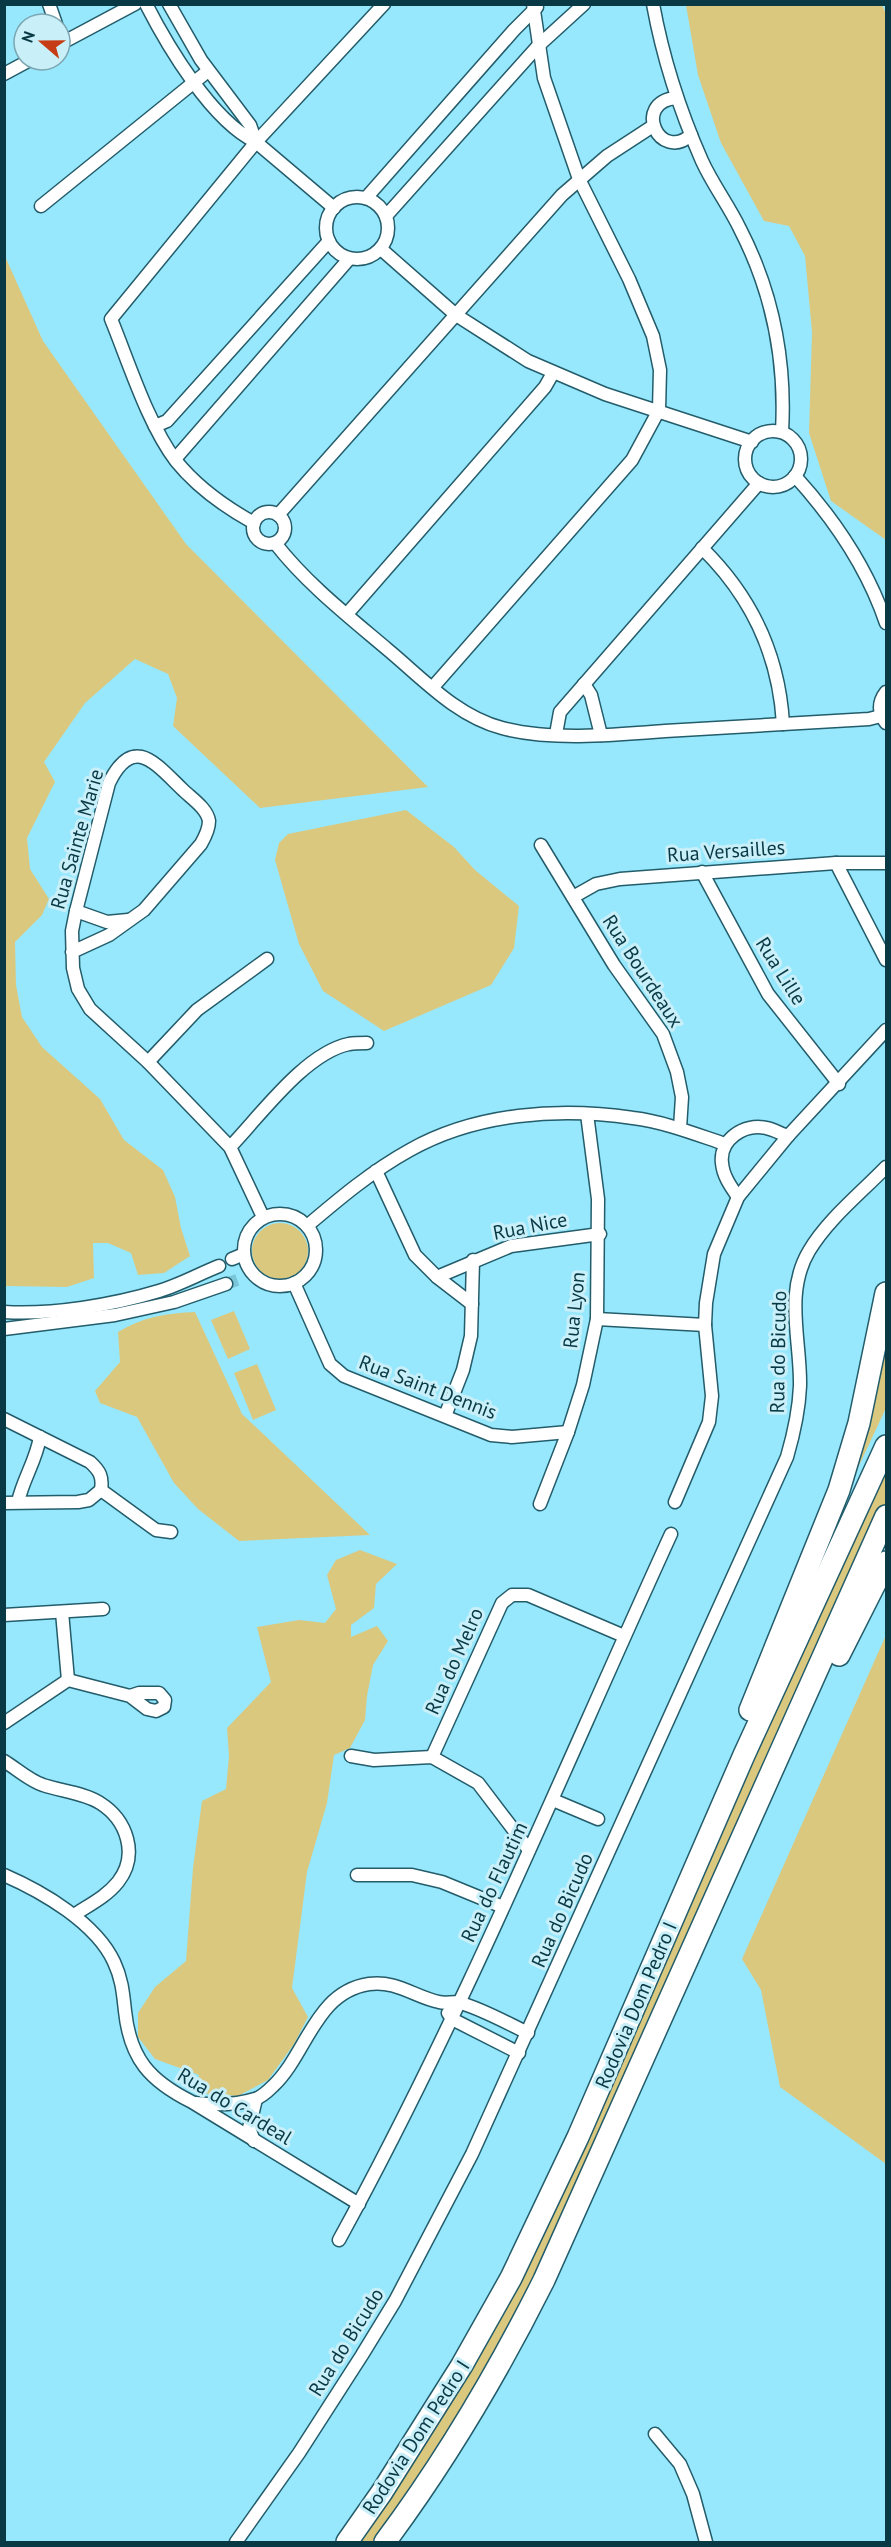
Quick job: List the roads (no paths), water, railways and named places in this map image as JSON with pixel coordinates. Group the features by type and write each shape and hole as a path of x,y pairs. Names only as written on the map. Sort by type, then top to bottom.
{"highway":[{"path":"670,1929 712,1800 839,1490 859,1423 886,1293"},
{"name":"Rodovia Dom Pedro I","path":"347,2542 405,2457 474,2345 511,2278 578,2137 744,1755 886,1446"},
{"name":"Rodovia Dom Pedro I","path":"386,2542 456,2439 521,2325 597,2165 886,1516"},
{"path":"736,1853 886,1562"}],"street":[{"path":"72,35 135,4"},
{"path":"146,4 193,81 242,136 256,142 334,208"},
{"path":"169,4 208,71 250,125 256,142"},
{"path":"254,524 213,498 175,459 155,426 111,319 256,142 384,4"},
{"path":"386,216 538,46 584,4"},
{"path":"653,4 676,98 714,186 750,248 767,293 781,364 782,432"},
{"path":"433,687 632,460 659,410 660,370 653,336 629,279 579,179 544,78 538,46 536,6"},
{"path":"366,198 536,6"},
{"path":"41,206 208,71"},
{"path":"676,98 666,100 657,106 653,115 653,126 658,135 667,141 677,142 691,135"},
{"path":"278,515 562,195 607,156 653,126"},
{"path":"366,198 378,204 386,216 388,236 381,249 363,259 349,259 337,252 329,241 327,220 334,208 345,199 366,198"},
{"path":"155,426 167,421 329,241"},
{"path":"381,249 456,315 503,346 553,373 605,394 752,442"},
{"path":"175,459 349,259"},
{"path":"346,614 545,387 553,373"},
{"path":"769,431 782,432 793,440 800,451 801,464 795,477 778,487 759,483 749,473 746,460 752,442 769,431"},
{"path":"795,477 822,506 851,546 874,591 886,623"},
{"path":"556,734 560,712 759,483"},
{"path":"275,543 285,532 285,523 278,515 264,513 254,524 254,533 260,541 275,543 294,566 346,614 460,710 486,723 529,733 601,735 884,719 880,705 886,692"},
{"path":"702,548 740,591 759,624 776,673 783,724"},
{"path":"584,684 591,695 601,735"},
{"name":"Rua Sainte Marie","path":"72,952 109,935 144,910 201,844 207,833 209,821 203,809 150,759 133,757 118,765 109,783 76,911 72,952 78,989 90,1009 148,1062 230,1147 263,1217"},
{"name":"Rua Bourdeaux","path":"541,845 614,965 663,1034 677,1072 682,1097 680,1128"},
{"path":"836,863 886,960"},
{"name":"Rua Versailles","path":"573,897 596,884 620,879 836,863 886,863"},
{"name":"Rua Lille","path":"702,872 768,994 839,1084"},
{"path":"76,911 107,922 132,919"},
{"path":"148,1062 197,1010 267,959"},
{"path":"675,1502 709,1422 712,1396 705,1325 706,1303 714,1254 738,1197 788,1136 839,1084 886,1030"},
{"path":"230,1147 299,1073 325,1055 348,1044 368,1043"},
{"path":"307,1226 347,1192 412,1149 449,1132 520,1116 587,1113 634,1118 680,1128 725,1144"},
{"name":"Rua Lyon","path":"540,1504 568,1432 582,1385 597,1319 600,1234 587,1113"},
{"path":"738,1197 727,1179 721,1162 725,1144 734,1135 748,1128 765,1128 788,1136"},
{"name":"Rua do Bicudo","path":"236,2542 331,2405 395,2301 472,2154 787,1457 798,1418 800,1383 794,1313 798,1283 808,1252 825,1229 886,1167"},
{"path":"376,1171 415,1255 437,1277 472,1304"},
{"path":"287,1214 298,1218 307,1226 315,1241 315,1258 308,1273 294,1283 285,1286 268,1284 253,1274 238,1257 248,1233 263,1217 287,1214"},
{"name":"Rua Nice","path":"437,1277 511,1246 600,1234"},
{"path":"445,1416 463,1370 471,1336 473,1260"},
{"path":"4,1312 27,1313 107,1303 160,1291 219,1266"},
{"path":"240,1279 253,1274"},
{"name":"Rua Saint Dennis","path":"294,1283 330,1364 344,1376 491,1435 513,1437 568,1432"},
{"path":"4,1329 114,1315 174,1302 226,1284"},
{"path":"597,1319 705,1325"},
{"path":"4,1419 90,1462 98,1468 103,1479 101,1490 89,1500 4,1503"},
{"path":"18,1502 22,1485 36,1458 40,1437"},
{"path":"101,1490 156,1530 171,1532"},
{"name":"Rua do Flautim","path":"339,2240 404,2120 460,2003 671,1534"},
{"name":"Rua do Melro","path":"432,1757 501,1603 513,1595 528,1595 624,1636"},
{"path":"4,1615 103,1609"},
{"path":"62,1612 68,1680"},
{"path":"4,1723 68,1680 130,1696"},
{"path":"351,1756 374,1760 432,1757 478,1783 529,1850"},
{"path":"4,1761 40,1784 98,1802 114,1814 125,1830 128,1846 127,1865 118,1881 106,1894 74,1915"},
{"path":"553,1800 598,1819"},
{"path":"4,1867 18,1881"},
{"path":"4,1875 18,1881"},
{"path":"357,1875 412,1875 442,1881 503,1907"},
{"name":"Rua do Cardeal","path":"18,1881 74,1915 97,1936 114,1960 123,1985 130,2042 142,2065 165,2088 192,2102 359,2204"},
{"path":"192,2102 215,2105 256,2099 282,2078 295,2061 315,2022 331,2002 350,1989 369,1984 387,1983 440,2003 460,2003 528,2033"},
{"path":"440,2003 452,2019 519,2053"},
{"path":"254,2141 249,2128 256,2099"},
{"path":"655,2434 680,2464 693,2494 706,2542"}],"tunnel":[{"path":"226,1284 240,1279"}]}
